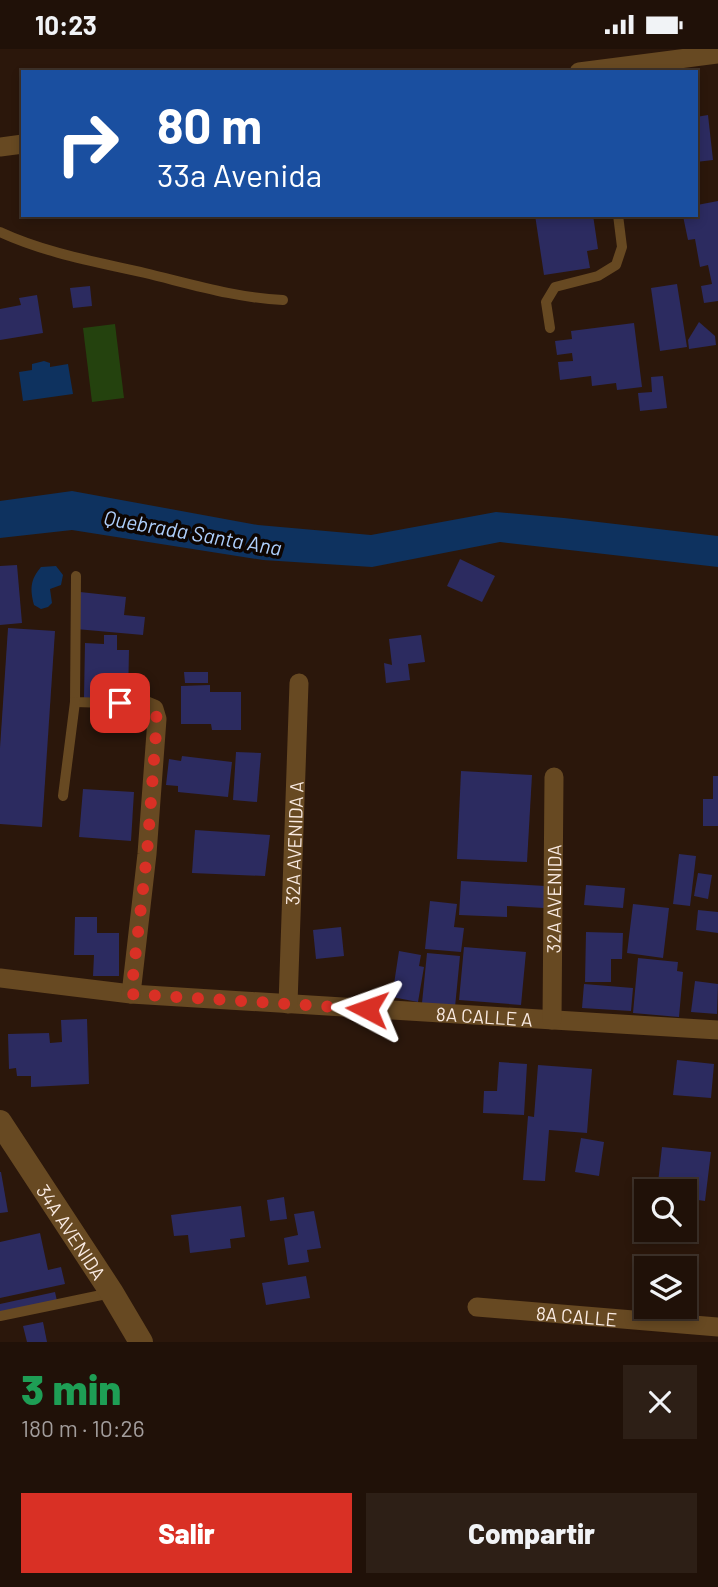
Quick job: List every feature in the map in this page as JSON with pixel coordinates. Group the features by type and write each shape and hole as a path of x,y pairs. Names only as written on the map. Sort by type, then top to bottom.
{"street":[{"path":"599,70 718,54"},
{"path":"0,147 21,144"},
{"name":"32A AVENIDA A","path":"288,1004 299,683"},
{"path":"131,994 147,854 157,719 154,709 142,704"},
{"name":"32A AVENIDA","path":"552,1020 554,777"},
{"name":"8A CALLE A","path":"0,978 131,994 718,1030"},
{"name":"34A AVENIDA","path":"0,1122 142,1342"},
{"name":"8A CALLE","path":"477,1307 718,1327"}],"lane":[{"path":"550,328 546,302 555,287 598,276 616,265 622,247 618,217"},
{"path":"0,232 20,241 90,261 242,296 283,300"},
{"path":"63,796 75,702 76,576"},
{"path":"75,702 142,704"},
{"path":"0,1316 112,1293"}],"green space":[{"path":"115,324 124,398 92,402 83,328"}],"water":[{"path":"44,361 50,363 50,367 68,364 73,394 23,401 19,372 32,370 32,364"},
{"name":"Quebrada Santa Ana","path":"72,491 258,525 371,535 496,512 718,536 718,567 500,542 372,567 263,560 72,530 0,538 0,501"},
{"path":"56,566 63,575 61,585 50,589 52,603 41,609 34,605 33,581 41,567"}],"building":[{"path":"708,115 713,160 698,162 698,117"},
{"path":"718,201 718,301 704,303 701,286 712,284 708,265 700,267 695,239 688,240 683,217 698,217 698,205"},
{"path":"535,217 593,217 598,249 587,251 590,268 544,275"},
{"path":"677,284 687,347 660,351 651,288"},
{"path":"90,286 92,306 73,308 70,288"},
{"path":"37,295 43,333 0,340 0,309 21,305 19,298"},
{"path":"699,322 715,336 716,345 689,349 688,340"},
{"path":"634,323 642,387 617,390 616,383 592,386 591,376 560,380 558,362 573,361 572,353 557,355 555,341 572,339 571,331"},
{"path":"663,376 667,408 640,411 638,393 652,392 651,377"},
{"path":"460,559 495,576 482,602 447,586"},
{"path":"17,565 22,623 0,625 0,566"},
{"path":"80,592 126,597 124,615 145,617 143,635 76,629"},
{"path":"8,628 55,631 42,827 0,824 0,748"},
{"path":"104,635 117,635 117,650 129,650 128,699 84,698 85,643 104,644"},
{"path":"421,635 425,662 408,664 410,680 386,683 384,663 392,665 389,639"},
{"path":"184,672 208,672 208,683 185,683"},
{"path":"210,685 210,692 241,692 241,730 212,730 211,724 181,724 181,686"},
{"path":"236,752 261,753 257,802 233,800"},
{"path":"182,756 232,762 228,797 178,792 178,786 166,785 169,759 181,761"},
{"path":"461,771 532,775 527,862 457,859"},
{"path":"713,776 718,776 718,826 703,826 703,799 713,799"},
{"path":"83,789 134,792 131,841 79,837"},
{"path":"195,830 270,835 265,876 192,873"},
{"path":"679,854 696,856 690,906 673,904"},
{"path":"698,873 712,875 708,899 694,896"},
{"path":"461,881 545,886 544,908 507,906 507,917 459,915"},
{"path":"586,885 625,888 623,908 584,905"},
{"path":"430,901 457,904 454,927 464,928 461,952 425,949"},
{"path":"633,904 669,908 663,958 627,953"},
{"path":"698,910 718,912 718,933 696,930"},
{"path":"75,917 97,917 97,933 119,933 119,976 93,976 94,955 74,955"},
{"path":"341,927 344,956 316,959 313,930"},
{"path":"586,932 623,933 622,959 611,959 611,982 585,982"},
{"path":"464,947 526,952 521,1005 459,1000"},
{"path":"399,951 421,955 419,966 424,967 418,1002 392,997"},
{"path":"427,953 460,956 455,1007 422,1003"},
{"path":"638,958 678,962 677,971 683,972 679,1017 633,1013"},
{"path":"695,981 718,984 717,1014 691,1012"},
{"path":"584,984 633,988 631,1011 582,1008"},
{"path":"87,1019 89,1084 31,1087 31,1076 17,1076 16,1068 9,1069 8,1034 49,1033 50,1043 62,1042 61,1020"},
{"path":"677,1060 714,1064 711,1098 673,1095"},
{"path":"499,1062 527,1064 524,1115 483,1113 484,1091 497,1091"},
{"path":"538,1065 592,1069 587,1133 549,1130 545,1181 523,1180 528,1116 534,1117"},
{"path":"581,1138 604,1142 599,1176 575,1172"},
{"path":"662,1147 711,1152 705,1201 697,1200 697,1179 658,1179"},
{"path":"0,1172 8,1212 0,1213"},
{"path":"284,1197 287,1219 270,1221 267,1200"},
{"path":"241,1206 245,1237 230,1239 231,1248 190,1253 188,1235 174,1236 171,1215"},
{"path":"314,1211 321,1248 307,1250 309,1262 288,1265 284,1238 298,1235 294,1214"},
{"path":"40,1233 48,1270 61,1267 65,1284 0,1298 0,1242"},
{"path":"306,1276 310,1298 266,1305 262,1283"},
{"path":"55,1292 57,1301 0,1314 0,1304"},
{"path":"43,1322 47,1342 27,1342 23,1326"}],"route":[{"path":"120,703 142,704 154,709 157,719 147,854 131,994 367,1009"}]}
